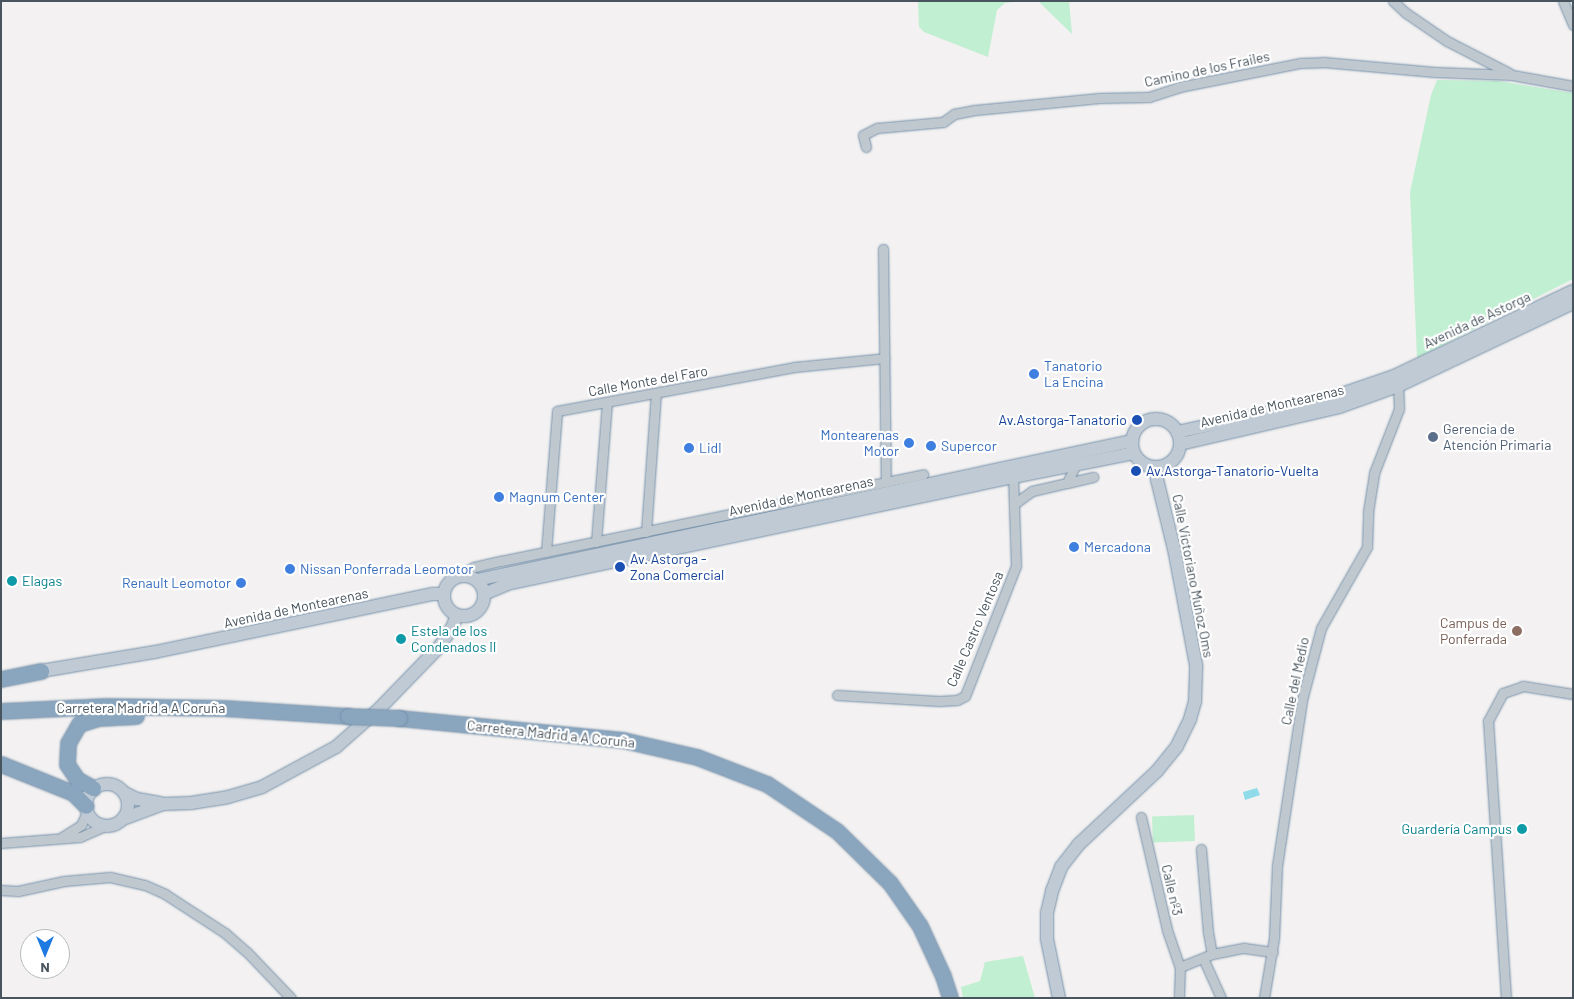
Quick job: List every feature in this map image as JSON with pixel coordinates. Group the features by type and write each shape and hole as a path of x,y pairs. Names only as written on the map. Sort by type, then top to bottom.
{"highway":[{"path":"1,679 40,671"},
{"name":"Carretera Madrid a A Coruña","path":"1,711 106,706 260,710 399,718 623,740 697,757 766,784 837,831 890,883 920,926 943,976 950,998"},
{"path":"94,788 77,779 67,764 68,743 79,724 99,718 260,710"},
{"path":"1,764 73,793 86,809"}],"main road":[{"name":"Avenida de Astorga","path":"1396,381 1573,292"},
{"name":"Avenida de Astorga","path":"1396,381 1573,303"},
{"name":"Avenida de Montearenas","path":"1178,438 1330,409 1396,381"},
{"path":"1149,420 1162,420 1168,423 1178,438 1174,460 1158,467 1141,463 1133,447 1137,428 1149,420"},
{"name":"Avenida de Montearenas","path":"484,594 506,584 1013,481 1133,447"},
{"name":"Avenida de Montearenas","path":"477,580 1133,447"},
{"name":"Calle Victoriano Muñoz Oms","path":"1058,998 1047,940 1047,913 1052,891 1061,867 1078,845 1157,771 1177,746 1190,719 1195,701 1196,665 1176,558 1157,478 1158,467"},
{"path":"460,575 469,576 477,580 484,594 478,610 468,615 457,615 445,605 443,594 448,582 460,575"},
{"name":"Avenida de Montearenas","path":"40,671 156,652 433,594 443,594"},
{"path":"163,804 123,819 118,823 106,826 91,819 86,809 88,796 94,788 106,784 120,788 137,799 163,804 191,803 228,797 262,787 336,747 378,709 439,647 452,628 457,615"},
{"path":"123,819 128,809 125,793"}],"street":[{"path":"1393,1 1406,13 1447,41 1512,75"},
{"path":"1563,1 1573,25"},
{"name":"Camino de los Frailes","path":"866,147 863,135 877,128 943,122 954,114 975,110 1099,98 1148,97 1179,87 1300,63 1323,62 1435,72 1512,75 1573,86"},
{"path":"883,249 886,480"},
{"name":"Calle Monte del Faro","path":"546,552 557,411 794,368 885,358"},
{"name":"Calle del Medio","path":"1264,998 1273,952 1277,866 1290,794 1302,700 1321,628 1367,547 1368,512 1374,473 1399,409 1396,381"},
{"path":"646,532 656,394"},
{"path":"596,542 607,403"},
{"path":"1067,483 1076,464"},
{"path":"460,575 474,567 886,480 923,474"},
{"path":"1013,481 1018,489 1032,491 1093,477"},
{"name":"Calle Castro Ventosa","path":"837,696 939,701 957,700 965,696 1016,566 1013,481"},
{"path":"1014,504 1032,491"},
{"path":"1506,998 1488,720 1503,693 1516,688 1523,686 1573,694"},
{"path":"60,838 81,825 86,809"},
{"name":"Calle nº3","path":"1141,818 1167,930 1180,967"},
{"path":"1,843 80,837 106,826"},
{"path":"1201,849 1208,932 1212,954"},
{"path":"1,890 18,891 64,881 110,877 145,885 165,894 225,933 254,958 291,998"},
{"path":"1178,998 1180,967 1212,954 1244,948 1273,952"},
{"path":"1203,958 1221,998"}],"green space":[{"path":"918,1 1020,1 1005,3 997,10 988,57 924,32 919,27"},
{"path":"1038,1 1069,1 1072,34"},
{"path":"1437,80 1498,81 1573,93 1573,279 1417,358 1410,192 1431,95"},
{"path":"1194,815 1195,841 1153,842 1152,816"},
{"path":"1023,956 1035,998 963,998 961,987 980,981 985,962"}],"water":[{"path":"1257,788 1260,795 1245,800 1243,792"}],"place":[{"name":"Tanatorio La Encina","path":"1034,374"},
{"name":"Av.Astorga-Tanatorio","path":"1137,420"},
{"name":"Gerencia de Atención Primaria","path":"1433,437"},
{"name":"Montearenas Motor","path":"909,443"},
{"name":"Supercor","path":"931,446"},
{"name":"Lidl","path":"689,448"},
{"name":"Av.Astorga-Tanatorio-Vuelta","path":"1136,471"},
{"name":"Magnum Center","path":"499,497"},
{"name":"Mercadona","path":"1074,547"},
{"name":"Av. Astorga - Zona Comercial","path":"620,567"},
{"name":"Nissan Ponferrada Leomotor","path":"290,569"},
{"name":"Elagas","path":"12,581"},
{"name":"Renault Leomotor","path":"241,583"},
{"name":"Campus de Ponferrada","path":"1517,631"},
{"name":"Estela de los Condenados II","path":"401,639"},
{"name":"Guardería Campus","path":"1522,829"}]}
